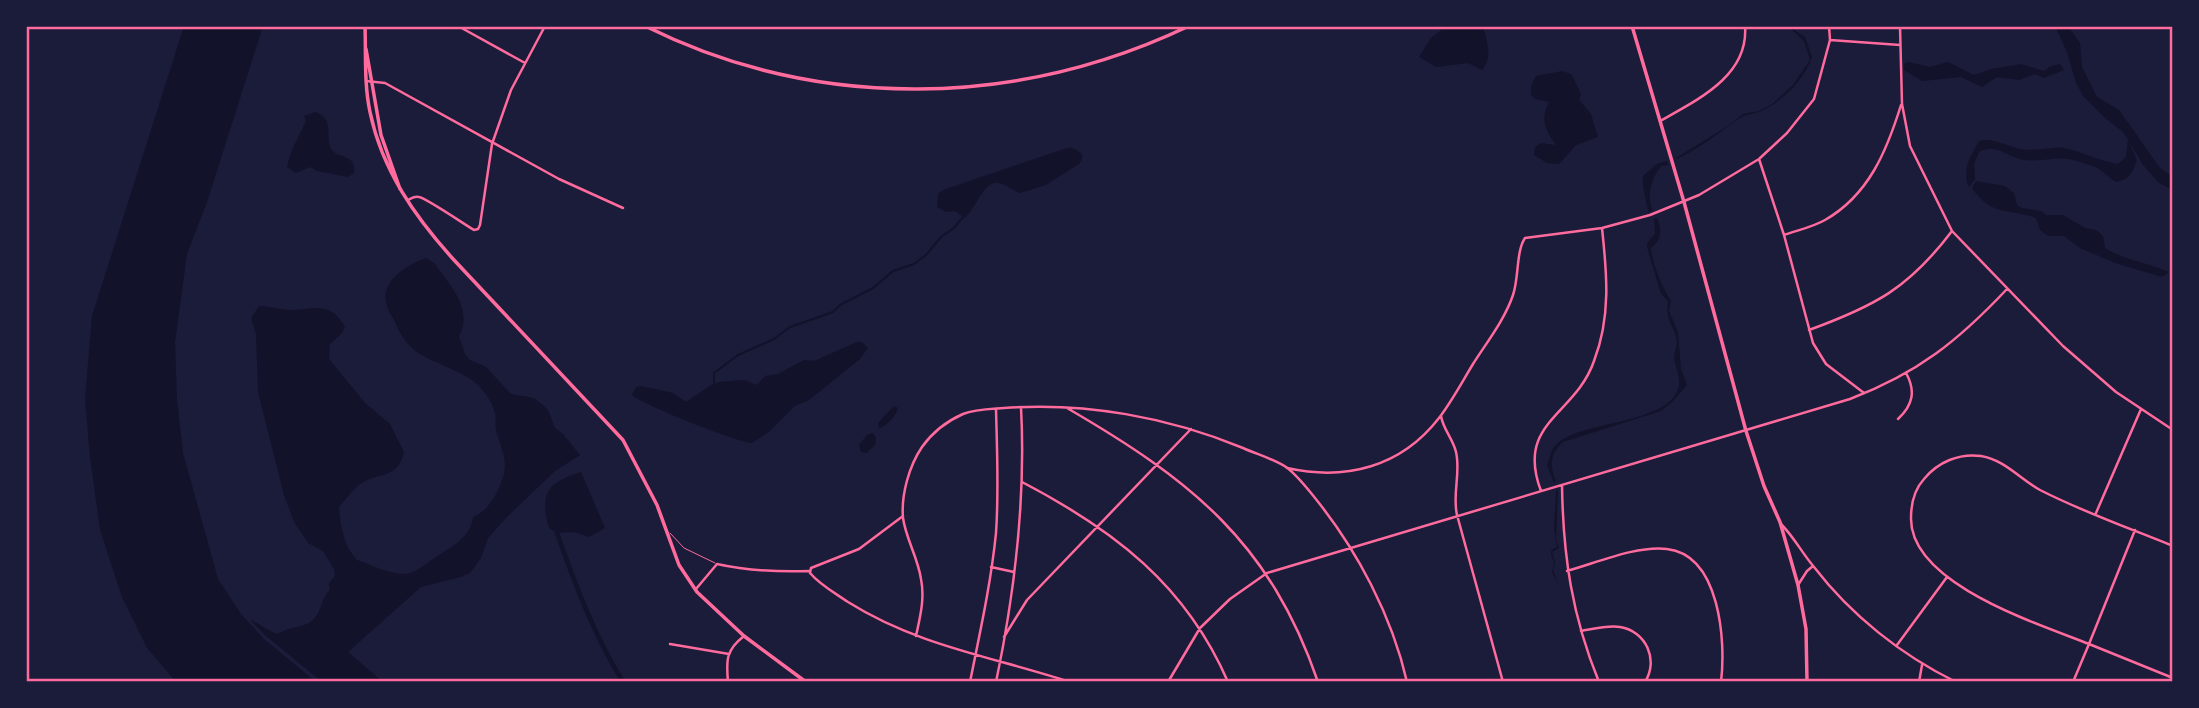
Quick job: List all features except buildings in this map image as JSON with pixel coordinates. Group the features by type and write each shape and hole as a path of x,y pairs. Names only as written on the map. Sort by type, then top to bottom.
{"street":[{"path":"365,26 368,81 376,136 388,170 400,189 431,234 454,260 623,440 657,505 679,565 697,593 744,636 806,682"},
{"path":"458,26 525,63"},
{"path":"408,200 414,197 424,198 474,230 478,229 492,144 511,90 545,26"},
{"path":"645,26 669,38 755,69 850,85 921,89 990,85 1047,76 1144,47 1189,26"},
{"path":"1632,26 1684,202 1746,431 1764,486 1780,522 1798,585 1807,644 1807,682"},
{"path":"1660,121 1707,92 1735,68 1742,55 1745,26"},
{"path":"916,636 922,609 922,586 903,516 907,482 913,464 931,436 962,414 1021,407 1064,406 1136,416 1191,429 1287,468 1307,473 1348,473 1366,469 1398,455 1431,428 1441,416 1507,308 1517,281 1522,241 1528,236 1602,228 1650,215 1684,202 1759,159 1787,133 1814,99 1830,40 1829,26"},
{"path":"1900,26 1902,104 1910,146 1952,230 2007,289 2092,372 2173,430"},
{"path":"1830,40 1900,45"},
{"path":"368,81 385,83 570,185 623,208"},
{"path":"1784,235 1823,222 1846,205 1866,184 1890,139 1902,104"},
{"path":"1759,159 1784,235 1813,343 1826,363 1864,393"},
{"path":"1541,491 1534,463 1538,439 1552,417 1581,388 1593,366 1602,337 1608,293 1602,228"},
{"path":"1809,330 1878,302 1913,275 1952,230"},
{"path":"1168,682 1200,628 1230,599 1267,573 1746,431 1864,393 1906,373 1947,347 2007,289"},
{"path":"1898,419 1907,411 1912,398 1906,373"},
{"path":"1064,406 1159,465 1211,508 1267,573 1296,626 1318,682"},
{"path":"996,682 1014,572 1022,482 1021,407"},
{"path":"970,682 992,567 998,484 996,409"},
{"path":"2096,513 2141,409"},
{"path":"1441,416 1453,442 1457,462 1457,515 1503,682"},
{"path":"1431,428 1444,427"},
{"path":"1004,637 1027,600 1191,429"},
{"path":"2173,546 2042,491 1997,461 1974,455 1949,460 1929,473 1921,482 1911,508 1911,524 1918,545 1947,577 1982,600 2173,678"},
{"path":"1287,468 1302,482 1349,548 1379,603 1407,682"},
{"path":"1302,482 1301,478 1307,473"},
{"path":"1022,482 1098,526 1158,575 1200,628 1228,682"},
{"path":"1562,485 1567,571 1581,631 1599,682"},
{"path":"697,593 696,588 718,564 769,572 809,570 859,549 903,516"},
{"path":"1780,522 1813,566 1858,614 1922,665 1955,682"},
{"path":"2073,682 2135,530"},
{"path":"1567,571 1647,549 1670,549 1694,561 1702,570 1715,597 1723,657 1721,682"},
{"path":"1798,585 1813,566"},
{"path":"992,567 1014,572"},
{"path":"809,570 817,581 864,612 916,636 975,656 1070,682"},
{"path":"1897,646 1947,577"},
{"path":"1581,631 1620,626 1639,635 1652,661 1651,671 1645,682"},
{"path":"727,682 729,654 734,644 744,636"},
{"path":"670,644 729,654"},
{"path":"1919,682 1922,665"}],"lane":[{"path":"657,502 667,530 684,548 718,564"}],"shaded area":[{"path":"184,26 263,26 207,202 187,254 175,343 183,453 218,579 241,614 264,639 316,682 176,682 147,648 122,597 100,530 85,399 92,316"},
{"path":"1446,26 1483,26 1488,54 1482,70 1468,63 1436,67 1419,57 1431,38"},
{"path":"1788,26 1805,37 1812,57 1798,81 1785,96 1769,107 1758,112 1742,117 1677,159 1743,114 1759,111 1772,104 1793,85 1810,60 1804,41"},
{"path":"2055,26 2068,26 2080,43 2082,67 2097,97 2119,110 2160,168 2173,177 2173,190 2159,183 2143,165 2128,140 2137,160 2130,175 2121,181 2116,182 2096,167 2073,160 2024,160 1985,149 1979,152 1974,164 1975,179 1969,187 1966,175 1970,158 1979,141 1984,140 2027,150 2065,148 2118,164 2126,157 2128,139 2083,96"},
{"path":"1908,62 1930,67 1948,62 1974,75 2021,64 2044,71 2060,64 2064,70 2044,78 2035,74 2019,80 1997,77 1982,87 1961,77 1922,81 1904,70 1904,64"},
{"path":"1563,71 1572,75 1581,94 1579,100 1591,114 1598,137 1576,145 1559,164 1547,163 1534,155 1535,147 1541,143 1556,145 1545,124 1549,102 1535,99 1531,95 1531,86 1536,76"},
{"path":"315,112 326,121 332,150 354,165 354,173 348,177 310,167 296,173 287,167 292,149 306,121 304,116"},
{"path":"1067,148 1078,151 1082,154 1082,159 1079,164 1046,185 1020,193 994,183 985,190 965,218 955,211 946,212 937,207 938,194 943,190"},
{"path":"1667,161 1668,165 1661,166 1652,181 1652,210 1649,212 1643,176 1657,164"},
{"path":"1976,181 2005,186 2014,193 2017,205 2022,208 2041,211 2046,215 2063,215 2085,228 2096,230 2103,236 2105,248 2112,252 2169,272 2162,277 2115,263 2080,248 2064,236 2048,236 2040,230 2036,218 1986,204 1972,188"},
{"path":"1657,218 1660,234 1651,248 1652,254 1658,276 1671,301 1669,311 1678,332 1681,369 1687,385 1661,411 1563,442 1555,451 1552,460 1556,481 1554,483 1547,465 1555,446 1567,437 1583,431 1661,408 1673,398 1679,384 1674,358 1677,342 1669,320 1668,301 1661,294 1647,247 1655,234 1654,219"},
{"path":"426,258 434,263 458,297 464,316 459,336 465,354 470,360 486,367 511,394 534,398 543,405 548,410 555,428 580,455 555,471 507,517 488,538 481,558 470,573 421,587 348,652 383,682 322,682 250,620 278,634 309,623 316,616 330,590 329,583 335,576 334,569 323,551 308,543 294,522 284,495 258,392 256,334 251,318 259,306 292,310 322,308 334,313 345,327 330,344 329,359 365,403 390,424 404,452 397,468 365,481 350,493 339,507 340,521 349,549 357,560 392,573 412,572 464,537 473,517 483,511 495,497 505,468 496,431 495,413 486,394 466,376 413,349 401,335 387,307 386,294 392,280 412,264"},
{"path":"862,342 868,348 860,359 809,400 795,406 769,432 752,443 691,422 632,395 636,387 641,386 673,393 686,402 719,382 744,380 757,385 765,376 778,374 804,360 814,361"},
{"path":"894,406 898,408 895,414 888,423 879,428 878,423"},
{"path":"873,433 876,438 875,445 867,453 861,452 859,445 867,435"},
{"path":"581,472 605,528 589,537 574,532 557,533 549,528 546,498 554,485"},
{"path":"1558,489 1556,539 1559,548 1552,552 1555,563 1553,570 1558,584 1552,572 1554,563 1551,554 1552,549 1557,547 1554,528"}],"waterway":[{"path":"714,386 714,373 738,355 774,339 790,327 833,312 840,305 873,288 893,271 914,264 963,217"},
{"path":"557,533 594,628 623,682"}]}
